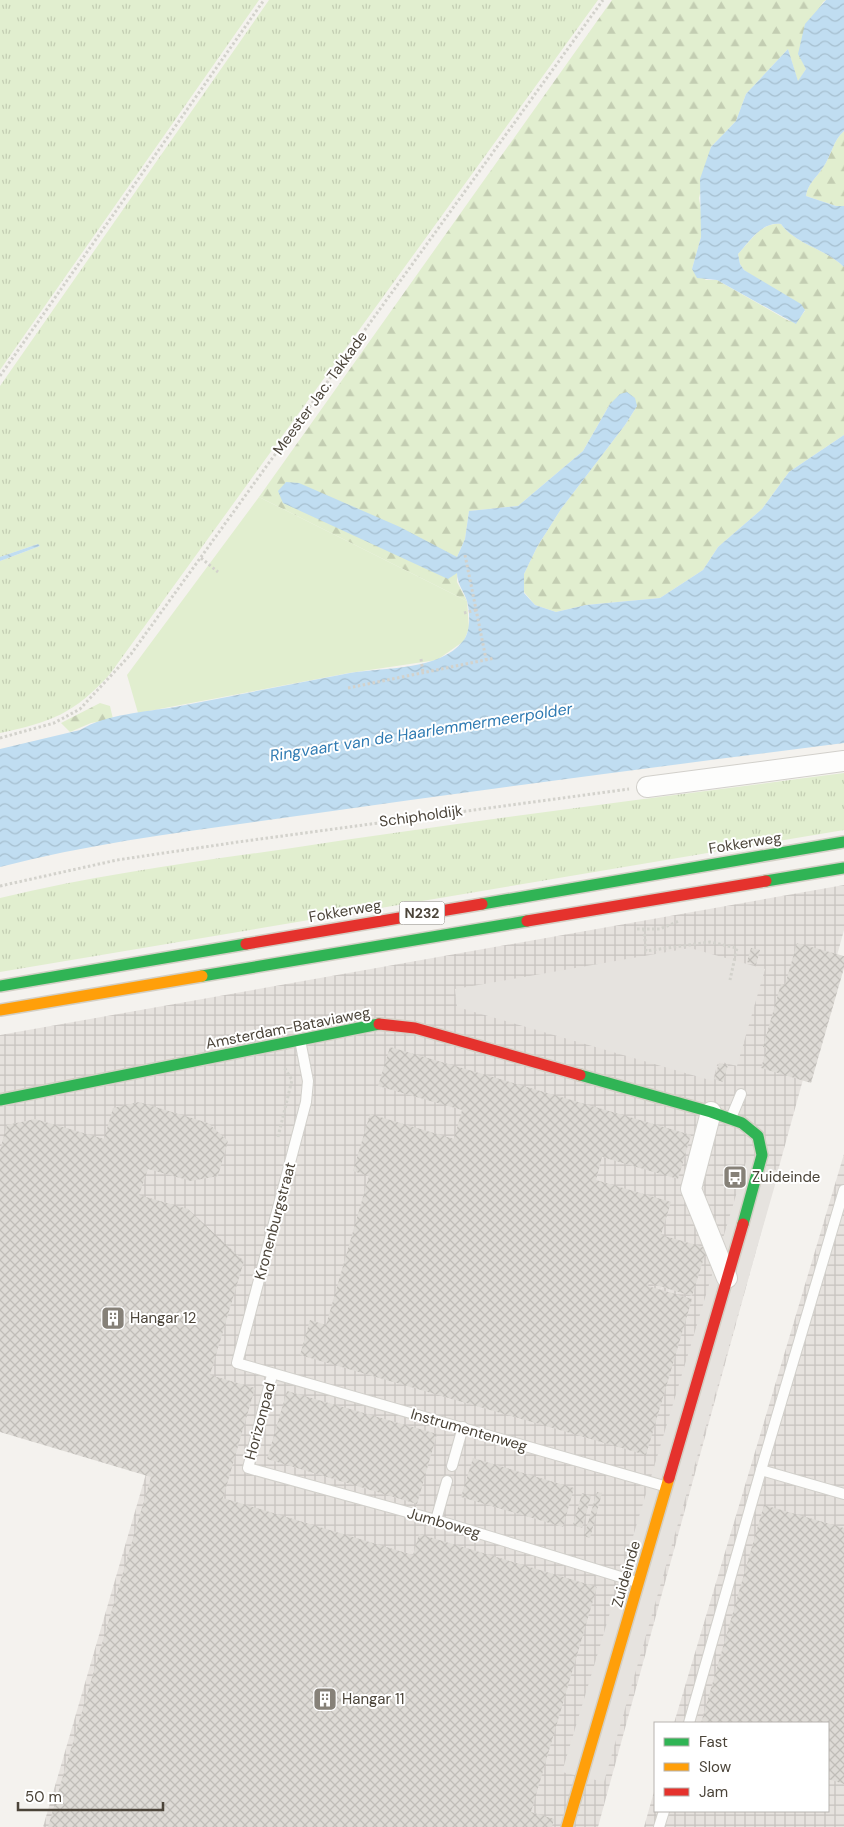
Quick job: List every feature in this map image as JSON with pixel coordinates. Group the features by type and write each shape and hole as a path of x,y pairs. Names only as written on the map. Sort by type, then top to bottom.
{"main road":[{"name":"Fokkerweg","path":"0,986 844,842"},
{"name":"N232","path":"0,1010 844,868"},
{"name":"Amsterdam-Bataviaweg","path":"0,1100 381,1024 415,1028 731,1118 742,1123 758,1136 762,1156"},
{"name":"Zuideinde","path":"567,1827 640,1582 665,1487 762,1156"}],"street":[{"path":"647,787 844,761"},
{"path":"711,1112 691,1189 727,1278"}],"lane":[{"name":"Kronenburgstraat","path":"272,1375 237,1364 306,1102 308,1082 300,1040"},
{"path":"731,1118 741,1094"},
{"path":"689,1722 760,1470 844,1190"},
{"name":"Instrumentenweg","path":"272,1375 665,1487"},
{"name":"Horizonpad","path":"248,1468 272,1375"},
{"path":"452,1466 463,1428"},
{"name":"Jumboweg","path":"248,1468 436,1520 640,1582"},
{"path":"760,1470 844,1494"},
{"path":"436,1520 448,1481"},
{"path":"659,1827 664,1812"}],"path":[{"path":"0,376 264,0"},
{"name":"Meester Jac. Takkade","path":"0,738 54,723 80,709 131,654 603,0"},
{"path":"465,554 486,659"},
{"path":"201,558 218,572"},
{"path":"464,613 476,610"},
{"path":"348,688 494,658"},
{"path":"420,659 423,673"},
{"name":"Schipholdijk","path":"0,886 117,860 647,787"},
{"path":"644,929 646,951 710,942 737,948 730,980"}],"shaded area":[{"path":"844,885 844,930 598,1827 43,1827 150,1460 0,1414 0,1035"},
{"path":"690,948 765,969 737,1066 718,1061 713,1081 457,1007 455,989"},
{"path":"844,1154 844,1827 644,1827 654,1792 654,1812 829,1812 829,1722 674,1722"},
{"path":"746,1162 779,1171 604,1782 562,1772"}],"green space":[{"path":"0,0 259,0 0,370"},
{"path":"269,0 598,0 110,674 85,699 61,714 34,725 0,733 0,561 40,546 38,544 0,557 0,386"},
{"path":"612,0 826,0 823,2 802,42 799,54 806,69 798,82 788,49 746,94 736,121 711,147 699,198 702,218 701,237 692,269 706,280 717,280 789,321 800,317 805,311 744,270 740,264 738,254 757,233 768,226 781,224 794,237 829,255 844,267 844,435 789,472 762,509 718,547 703,570 660,598 586,605 556,612 535,605 524,592 524,574 537,547 561,509 625,425 637,406 610,404 583,451 518,506 469,511 465,539 457,557 457,582 467,601 259,497"},
{"path":"844,131 844,206 836,206 806,196 810,185 825,164 837,139"},
{"path":"259,497 467,601 469,628 464,641 437,660 349,673 138,713 127,675"},
{"path":"100,703 110,706 113,719 91,723 70,732 61,723"},
{"path":"844,773 844,830 0,972 0,898 72,882 182,864 499,818"}],"water":[{"path":"826,0 844,0 844,131 837,139 825,164 810,185 806,196 836,206 844,206 844,267 829,255 794,237 781,224 768,226 756,233 738,254 740,264 744,270 801,304 805,310 796,324 717,280 697,278 692,269 701,237 700,179 711,147 736,121 746,94 788,49 798,81 806,69 798,54 805,24"},
{"name":"Ringvaart van de Haarlemmermeerpolder","path":"627,392 635,398 637,406 625,425 561,509 537,547 524,574 524,593 535,605 556,612 586,605 660,598 703,570 718,547 762,509 789,472 844,435 844,743 189,831 75,850 0,867 0,749 80,730 102,720 126,714 175,707 350,673 426,663 453,651 466,637 469,627 469,611 457,573 448,579 283,503 278,491 286,482 299,483 400,527 457,557 465,539 469,511 518,506 583,451 610,404 620,394"},
{"path":"38,544 40,546 0,561 0,557"}],"building":[{"path":"797,943 844,956 844,968 811,1083 761,1068 767,1048 763,1047 781,984 785,985"},
{"path":"751,948 760,950 756,965 747,962"},
{"path":"390,1047 691,1135 678,1179 602,1157 596,1180 671,1202 661,1235 707,1248 692,1296 649,1283 648,1286 692,1299 646,1455 300,1355 310,1320 326,1325 369,1176 353,1171 370,1114 454,1139 462,1110 378,1086"},
{"path":"719,1063 728,1065 723,1082 714,1079"},
{"name":"Hangar 11","path":"139,1102 208,1123 228,1141 218,1176 191,1181 148,1169 139,1195 188,1209 244,1261 210,1375 255,1388 223,1498 413,1555 419,1534 597,1587 531,1812 554,1819 552,1827 48,1827 151,1477 0,1432 0,1150 7,1125 35,1119 104,1139 113,1108"},
{"path":"287,1391 437,1434 417,1504 267,1459"},
{"path":"473,1458 574,1488 563,1527 461,1497"},
{"path":"597,1492 602,1493 590,1538 584,1536"},
{"path":"582,1493 591,1496 582,1528 573,1525"},
{"path":"764,1505 844,1528 844,1784 829,1779 829,1722 701,1722"}],"traffic: fast":[{"path":"482,904 844,842"},
{"path":"766,881 844,868"},
{"path":"202,976 527,921"},
{"path":"0,986 246,944"},
{"path":"0,1100 379,1024"},
{"path":"580,1075 711,1112 742,1123 758,1136 762,1155 743,1224"}],"traffic: slow":[{"path":"0,1010 202,976"},
{"path":"567,1827 669,1478"}],"traffic: jam":[{"path":"527,921 766,881"},
{"path":"246,944 482,904"},
{"path":"379,1024 415,1028 580,1075"},
{"path":"669,1478 743,1224"}],"place":[{"name":"Zuideinde","path":"735,1177"},
{"name":"Hangar 12","path":"113,1318"},
{"name":"Hangar 11","path":"325,1699"}]}
